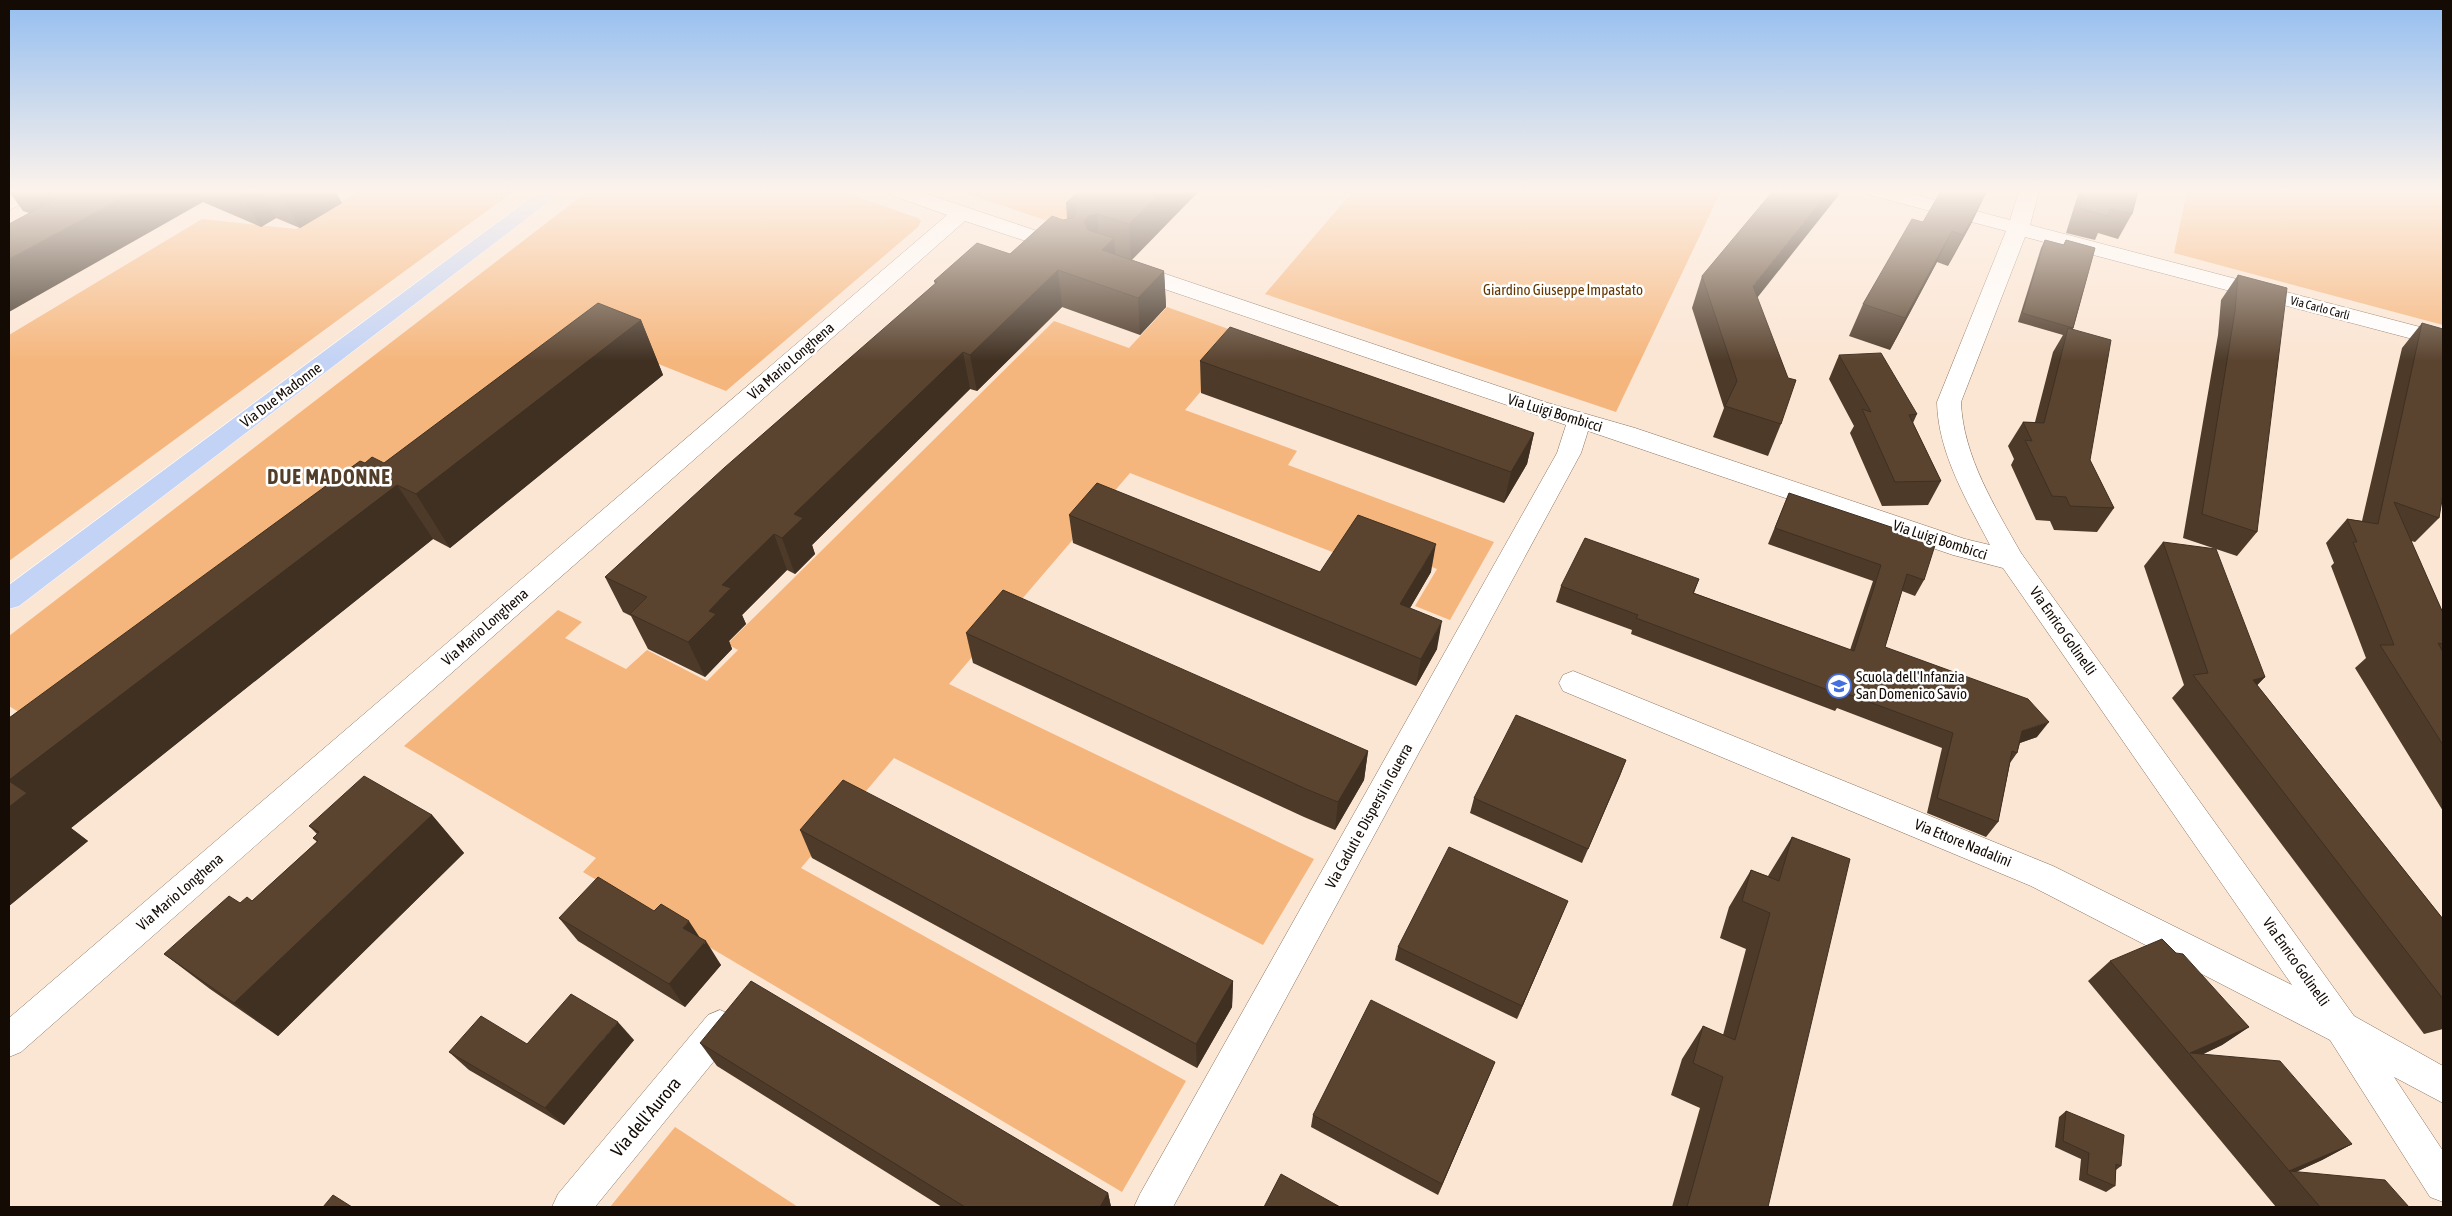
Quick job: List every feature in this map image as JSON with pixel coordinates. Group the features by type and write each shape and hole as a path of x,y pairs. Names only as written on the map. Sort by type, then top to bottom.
{"main road":[{"name":"Via Due Madonne","path":"9,600 478,248"}],"street":[{"name":"Via Mario Longhena","path":"9,1040 921,248"},
{"name":"Via Enrico Golinelli","path":"2010,248 1949,402 1947,415 1951,432 1984,507 2012,560 2342,1028 2443,1184"},
{"name":"Via Carlo Carli","path":"2093,248 2443,340"},
{"name":"Via Luigi Bombicci","path":"1109,262 1580,422 1626,434 1962,548 2012,560"},
{"name":"Via Caduti e Dispersi in Guerra","path":"1154,1207 1569,453 1580,422"},
{"name":"Via Ettore Nadalini","path":"1573,683 2042,876 2342,1028"},
{"name":"Via dell'Aurora","path":"571,1207 720,1027"},
{"name":"Via Enrico Golinelli","path":"2342,1028 2443,1085"}],"green space":[{"path":"154,248 437,248 9,561 9,335"},
{"path":"514,248 894,248 726,391 591,337 44,728 9,706 9,636"},
{"name":"Giardino Giuseppe Impastato","path":"1305,248 1694,248 1616,412 1265,294"},
{"path":"2175,248 2443,248 2443,325 2174,253"},
{"path":"1167,307 1248,336 1185,410 1297,451 1288,465 1494,542 1450,620 1415,606 1437,569 1348,535 1335,553 1130,473 949,684 1314,859 1263,945 894,758 801,868 1186,1081 1122,1192 583,872 596,858 404,746 558,610 582,622 565,638 626,669 647,650 707,681 738,650 727,644 1054,321 1129,348"},
{"path":"675,1127 798,1207 610,1207"}],"building":[{"path":"9,248 30,248 9,259"},
{"path":"972,248 991,248 1010,254 1017,248 1104,248 1102,250 1164,271 1138,298 1058,270 970,355 963,352 794,514 803,518 782,538 774,534 722,585 731,588 709,611 716,614 688,642 630,614 647,597 605,577 724,468 937,282 934,281"},
{"path":"1726,248 1784,248 1753,286 1788,378 1796,380 1781,424 1725,406 1737,381 1702,276"},
{"path":"1895,248 1943,248 1905,318 1863,304"},
{"path":"2043,248 2095,248 2073,328 2022,313"},
{"path":"2238,275 2287,288 2257,532 2202,514 2235,311"},
{"path":"598,303 641,320 416,494 397,485 9,780 9,718 360,461 365,463 372,457 384,463"},
{"path":"2422,323 2443,329 2443,494 2439,518 2394,502 2443,613 2443,644 2438,643 2443,652 2443,745 2380,645 2394,645 2353,542 2357,542 2347,519 2378,524"},
{"path":"1230,327 1534,433 1511,472 1200,361"},
{"path":"2068,328 2111,340 2090,460 2114,508 2070,506 2066,497 2052,496 2025,440 2032,441 2023,422 2044,423"},
{"path":"1881,353 1917,414 1909,415 1941,481 1895,482 1862,409 1871,412 1839,355"},
{"path":"1097,483 1320,572 1358,515 1436,544 1400,604 1442,621 1421,659 1069,515"},
{"path":"1789,493 1936,542 1924,580 1907,574 1885,647 2028,699 2049,722 2022,731 2017,753 2012,751 1998,822 1937,798 1953,733 1845,693 1844,696 1636,618 1638,615 1561,586 1585,538 1699,579 1693,593 1854,651 1881,565 1775,528"},
{"path":"2163,542 2216,549 2265,677 2253,680 2443,919 2443,999 2193,675 2208,673"},
{"path":"1003,590 1368,751 1338,802 1306,789 966,633"},
{"path":"1516,715 1626,760 1588,849 1474,798"},
{"path":"364,776 432,815 234,1003 164,954 229,896 240,903 247,897 252,901 318,841 313,838 319,832 309,826"},
{"path":"843,780 1233,981 1196,1044 800,830"},
{"path":"9,781 27,793 9,807"},
{"path":"1792,837 1850,859 1768,1207 1687,1207 1723,1077 1693,1063 1703,1026 1735,1040 1770,913 1742,901 1751,870 1779,881"},
{"path":"1449,847 1568,901 1522,1006 1398,947"},
{"path":"598,877 654,911 661,904 689,921 683,928 706,941 669,984 559,918"},
{"path":"2162,939 2176,953 2183,954 2249,1027 2190,1053 2280,1061 2352,1144 2289,1171 2110,961"},
{"path":"751,981 1108,1193 1100,1207 965,1207 700,1043"},
{"path":"571,994 618,1022 545,1108 449,1052 481,1016 527,1044"},
{"path":"1371,1000 1495,1062 1442,1184 1313,1115"},
{"path":"2066,1111 2124,1135 2121,1166 2116,1164 2115,1186 2087,1174 2089,1153 2063,1141"},
{"path":"2289,1171 2385,1180 2409,1207 2320,1207"},
{"path":"1281,1174 1340,1207 1264,1207"},
{"path":"333,1195 352,1207 323,1207"}],"place":[{"name":"Scuola dell'Infanzia San Domenico Savio","path":"1839,686"}],"district":[{"name":"DUE MADONNE","path":"329,477"}]}
